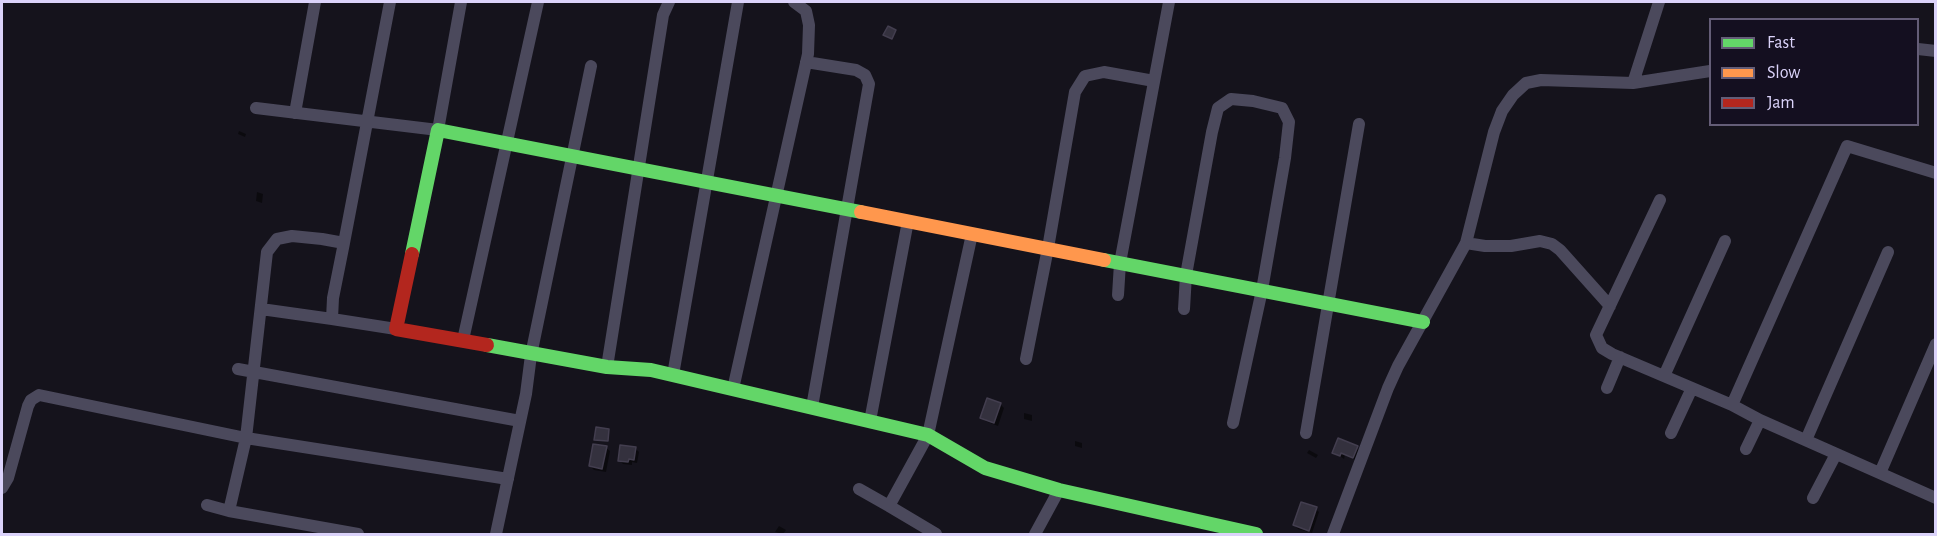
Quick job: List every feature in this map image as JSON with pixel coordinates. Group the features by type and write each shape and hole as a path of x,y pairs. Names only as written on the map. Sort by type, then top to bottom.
{"street":[{"path":"295,113 315,2"},
{"path":"332,319 333,298 390,2"},
{"path":"396,329 438,130 461,2"},
{"path":"463,340 538,2"},
{"path":"607,367 663,15 669,2"},
{"path":"673,375 738,2"},
{"path":"733,389 806,62 809,25 806,11 794,2"},
{"path":"1118,295 1120,262 1169,2"},
{"path":"1633,83 1659,2"},
{"path":"1919,49 1935,51"},
{"path":"806,62 856,70 865,75 869,84 812,408"},
{"path":"496,534 591,66"},
{"path":"1333,534 1388,388 1466,243 1478,188 1494,132 1502,111 1513,95 1526,83 1541,80 1633,83 1709,71"},
{"path":"1026,359 1075,92 1085,76 1104,72 1154,81"},
{"path":"1184,309 1186,275 1218,108 1231,99 1253,101 1282,108 1288,122 1285,158 1262,290 1233,423"},
{"path":"256,108 438,130 506,142 1423,322"},
{"path":"1306,433 1359,124"},
{"path":"1732,405 1847,146 1935,173"},
{"path":"1660,200 1596,335 1602,348 1935,498"},
{"path":"870,422 908,221"},
{"path":"889,506 928,435 972,234"},
{"path":"229,511 246,438 267,252 277,239 292,236 322,238 344,243"},
{"path":"1466,243 1510,246 1540,241 1552,244 1610,306"},
{"path":"1664,376 1725,241"},
{"path":"1806,440 1888,252"},
{"path":"261,309 463,340 531,355 607,367 651,370 928,435 985,468 1059,490 1256,534"},
{"path":"1880,472 1935,344"},
{"path":"1607,388 1620,357"},
{"path":"237,369 520,421"},
{"path":"1671,433 1692,388"},
{"path":"2,488 8,478 28,406 31,400 39,395 246,438 508,479"},
{"path":"1746,449 1760,420"},
{"path":"1813,498 1836,454"},
{"path":"859,489 936,534"},
{"path":"1035,534 1059,490"},
{"path":"207,505 358,534"}],"building":[{"path":"888,26 896,30 892,39 883,35"},
{"path":"987,398 1001,403 994,423 980,418"},
{"path":"596,427 609,429 608,441 594,440"},
{"path":"1338,438 1358,446 1353,458 1341,453 1340,456 1332,453"},
{"path":"593,444 607,446 602,469 589,466"},
{"path":"620,445 636,447 634,460 618,461"},
{"path":"1301,502 1317,507 1309,531 1293,525"}],"traffic: fast":[{"path":"412,254 438,130 861,212"},
{"path":"1104,260 1423,322"},
{"path":"487,345 607,367 651,370 928,435 985,468 1059,490 1256,534"}],"traffic: slow":[{"path":"861,212 1104,260"}],"traffic: jam":[{"path":"412,254 396,329 487,345"}]}
